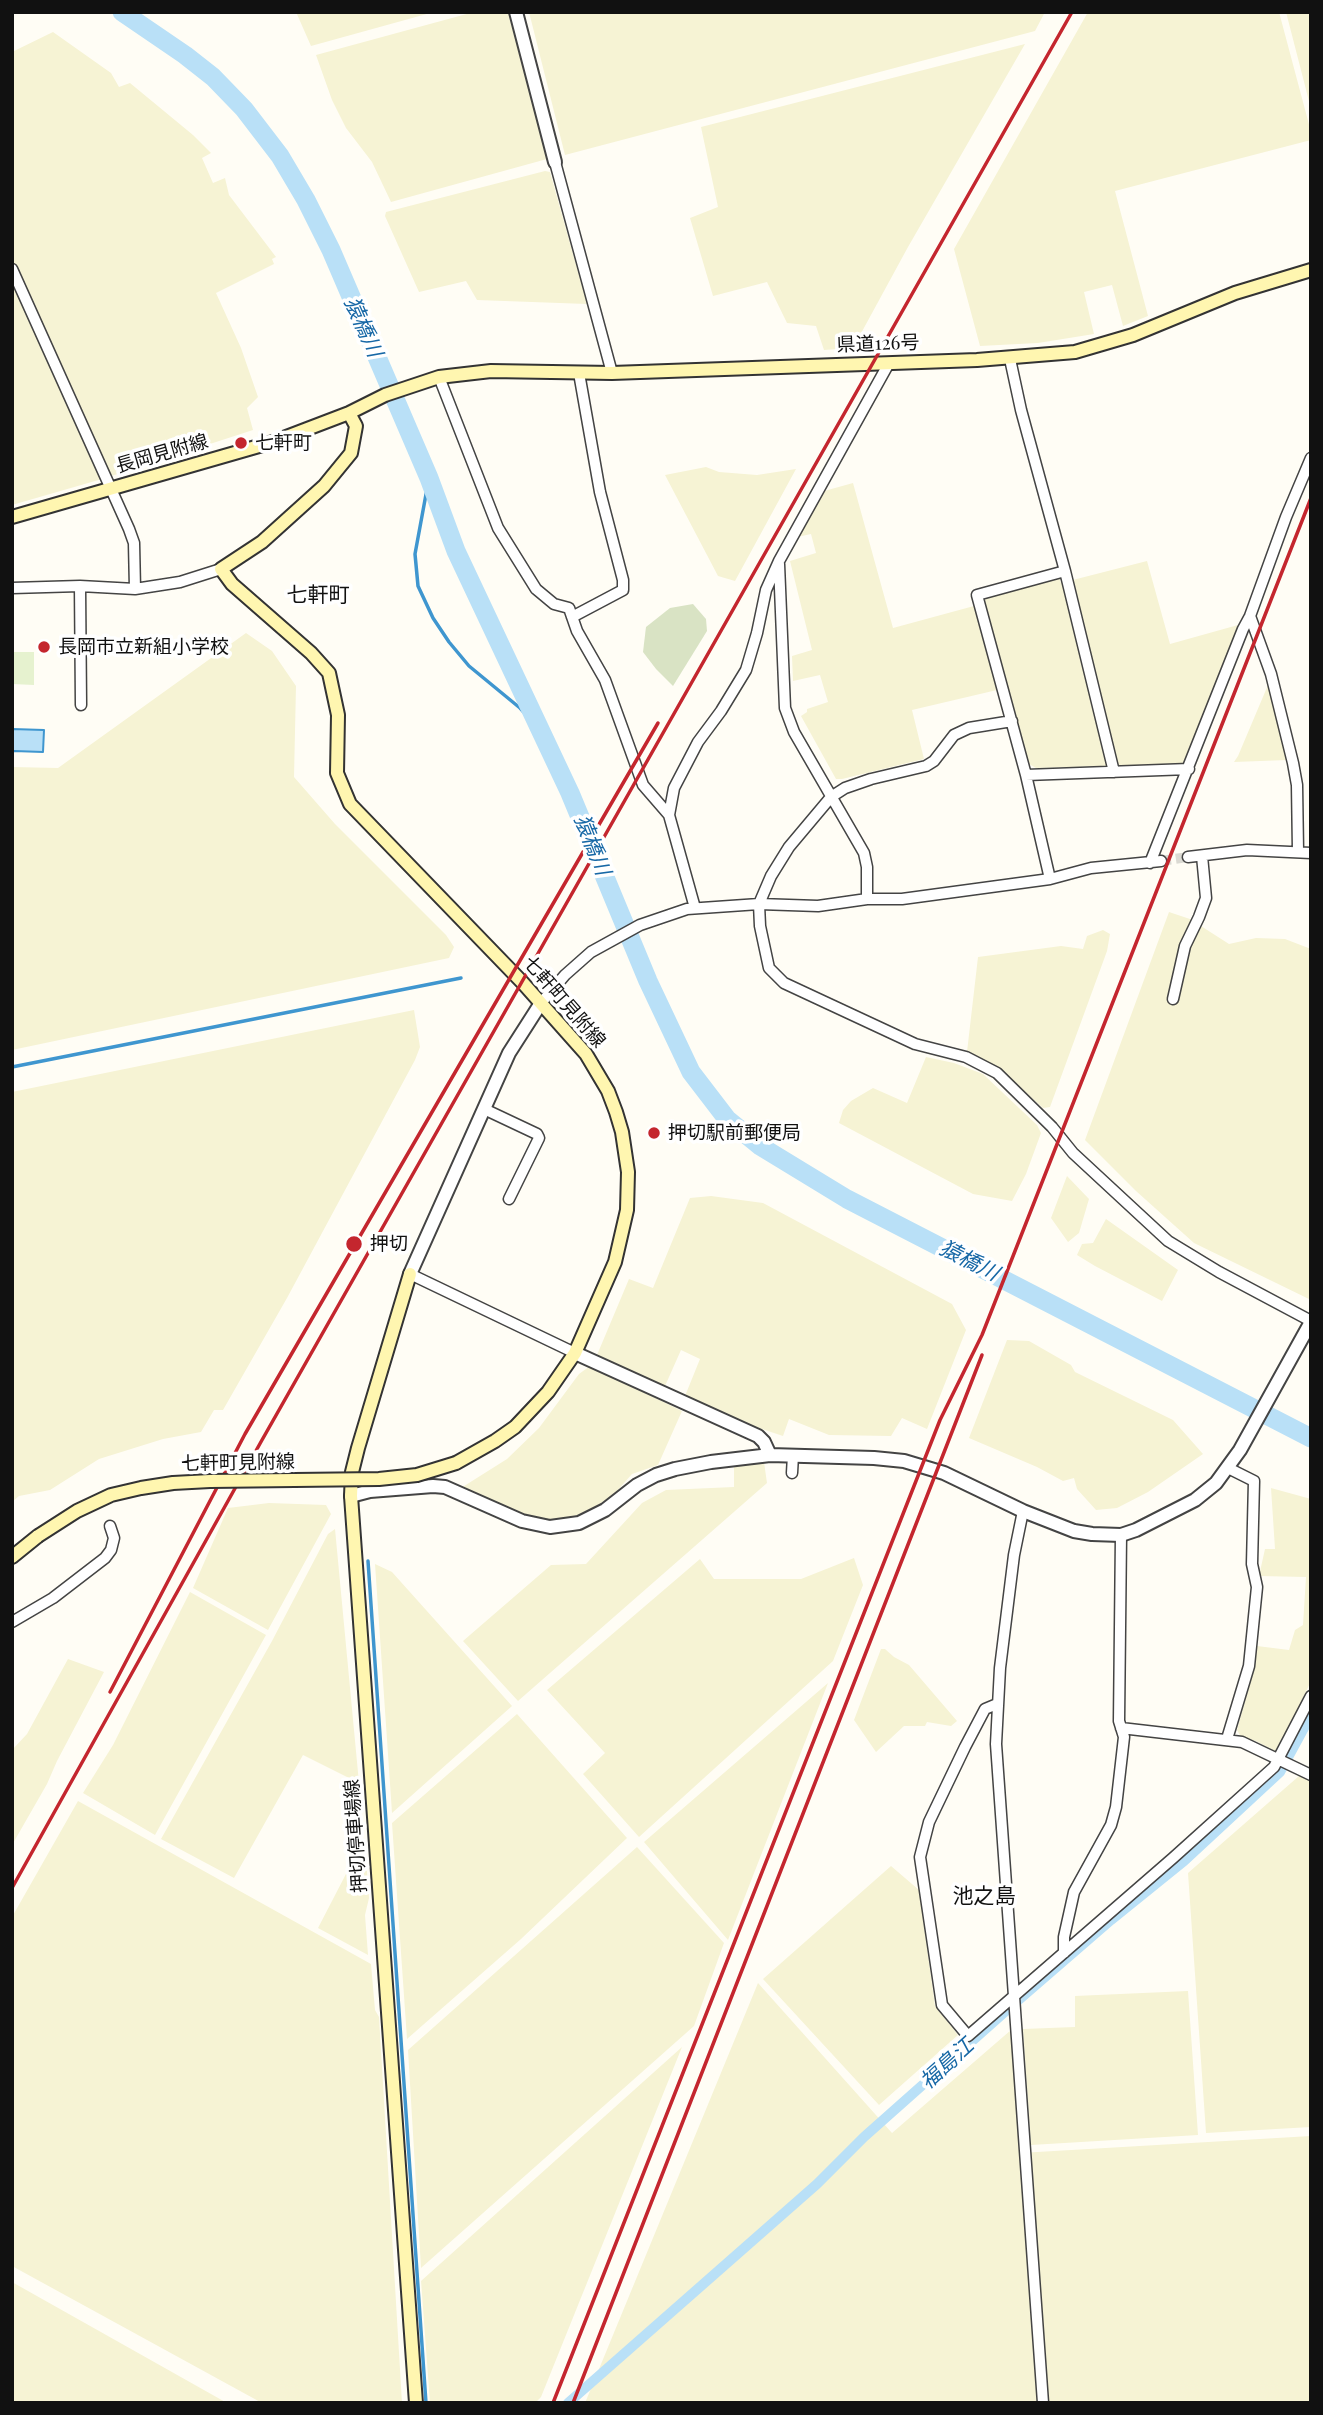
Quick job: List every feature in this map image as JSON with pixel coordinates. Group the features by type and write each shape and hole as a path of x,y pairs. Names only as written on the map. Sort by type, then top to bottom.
{"main road":[{"name":"県道126号","path":"436,378 491,371 612,373 1010,359 1075,352 1110,343 1235,293 1311,270"},
{"name":"長岡見附線","path":"12,517 273,442 354,410 384,395 436,378"},
{"path":"221,569 262,542 324,485 351,453 356,426 354,410"},
{"name":"七軒町見附線","path":"12,1557 38,1536 78,1511 111,1495 173,1483 379,1479 417,1475 456,1462 495,1441 514,1427 548,1392 575,1353 615,1262 627,1210 628,1172 622,1132 608,1091 586,1054 541,1003 350,804 337,773 338,715 329,673 311,653 232,584 221,569"},
{"name":"押切停車場線","path":"410,1274 358,1448 352,1472 351,1496 416,2403"}],"street":[{"path":"516,12 612,373"},
{"path":"12,270 134,543 135,589"},
{"path":"1010,359 1114,772"},
{"path":"669,815 674,788 698,742 746,670 766,590 779,562 889,363"},
{"path":"572,617 623,590 623,580 600,492 579,373"},
{"path":"436,378 498,528 536,589 554,604 569,608 577,631 605,680 643,785 669,815 695,908"},
{"path":"770,1455 758,1436 410,1274 509,1053 541,1003 565,975 591,952 618,936 670,914 695,908 759,904 818,906 902,899 1049,879 1091,868 1156,862 1189,769 1311,458"},
{"path":"779,562 785,708 794,732 863,853 867,867 867,900"},
{"path":"12,588 80,586 135,589 180,582 221,569"},
{"path":"1049,879 1026,775 977,595 1065,571"},
{"path":"80,586 80,705"},
{"path":"1250,616 1271,674 1293,763 1297,785 1298,851"},
{"path":"351,1496 370,1491 445,1487 537,1525 566,1526 579,1523 605,1510 637,1485 656,1475 711,1462 770,1455 874,1458 920,1465 944,1473 1023,1511 1074,1531 1121,1535 1195,1500 1216,1483 1240,1450 1311,1322 1168,1241 1073,1153 1052,1127 997,1073 966,1057 915,1044 784,983 769,968 760,926 759,904 771,876 789,847 831,797 845,788 871,779 926,766 934,761 954,734 969,728 1012,721"},
{"path":"1026,775 1189,769"},
{"path":"1188,857 1247,850 1311,853"},
{"path":"1173,999 1185,946 1206,898 1202,856"},
{"path":"484,1109 537,1134 539,1138 509,1199"},
{"path":"792,1473 793,1455"},
{"path":"1227,1739 1249,1666 1257,1587 1252,1564 1254,1481 1228,1468"},
{"path":"1023,1511 1014,1555 996,1704 996,1744 1043,2403"},
{"path":"12,1622 52,1598 105,1558 111,1550 114,1538 110,1526"},
{"path":"1064,1953 1064,1937 1074,1892 1111,1825 1124,1748 1119,1721 1121,1535"},
{"path":"996,1704 985,1709 965,1747 929,1822 920,1857 942,2005 968,2036 1173,1858 1273,1767 1311,1696"},
{"path":"1121,1728 1227,1739 1255,1747 1311,1775"}],"shaded area":[{"path":"296,12 434,12 311,46"},
{"path":"474,12 508,12 547,159 391,202 372,162 346,128 332,100 316,55"},
{"path":"529,12 1045,12 1035,31 565,155"},
{"path":"1088,12 1279,12 1311,140 1115,191 1148,316 1123,326 1112,285 1084,292 1094,334 1038,343 980,346 954,249"},
{"path":"1286,12 1311,12 1311,109"},
{"path":"53,32 111,73 119,87 130,83 211,153 202,158 213,183 225,178 229,195 276,257 272,259 274,264 216,293 241,348 258,397 247,408 253,430 12,505 12,52"},
{"path":"1025,44 853,348 824,350 816,326 787,323 767,282 713,296 690,218 718,207 701,127"},
{"path":"545,171 550,172 587,304 477,300 466,281 419,292 385,216 386,212"},
{"path":"706,467 719,472 757,475 796,469 735,581 718,576 665,475"},
{"path":"853,483 893,628 974,606 997,690 912,710 924,759 836,779 801,716 807,709 828,702 820,675 793,681 792,656 812,650 790,561 816,553 811,534 793,538 817,493"},
{"path":"1147,561 1170,644 1238,625 1185,764 1036,768 1029,764 984,602 987,597 1059,578 1061,583"},
{"path":"246,633 272,651 296,686 294,777 335,824 446,935 454,947 449,958 12,1050 12,767 58,768"},
{"path":"1268,685 1287,760 1234,762 1238,756"},
{"path":"1169,912 1190,919 1229,944 1256,938 1285,939 1311,949 1311,1300 1194,1243 1085,1140"},
{"path":"1103,930 1110,934 1107,951 1050,1107 1043,1108 999,1069 967,1052 978,957 1061,946 1083,949 1087,936"},
{"path":"414,1010 420,1047 415,1060 287,1298 223,1410 214,1410 201,1432 163,1439 99,1459 50,1490 19,1496 12,1502 12,1092"},
{"path":"926,1057 954,1063 983,1074 1037,1125 1041,1133 1026,1174 1012,1201 973,1194 839,1123 843,1110 851,1101 873,1088 907,1103"},
{"path":"1067,1176 1089,1199 1079,1233 1068,1242 1051,1218"},
{"path":"711,1196 763,1203 952,1304 966,1330 927,1429 902,1418 891,1436 829,1435 789,1419 783,1436 741,1422 685,1396 700,1359 681,1350 665,1386 597,1355 629,1279 653,1288 690,1198"},
{"path":"1106,1219 1178,1270 1162,1301 1077,1255 1082,1244 1093,1243"},
{"path":"1007,1340 1029,1341 1071,1365 1075,1372 1173,1420 1203,1454 1148,1492 1117,1508 1096,1510 1077,1489 1074,1478 1063,1481 969,1438"},
{"path":"590,1366 682,1411 658,1465 632,1474 616,1492 593,1509 556,1521 539,1520 461,1488 507,1459 539,1428 579,1374"},
{"path":"764,1462 767,1483 518,1701 463,1641 551,1565 586,1564 642,1503 666,1490 734,1487 734,1466"},
{"path":"1271,1488 1311,1499 1311,1681 1277,1752 1241,1737 1237,1730 1253,1673 1257,1646 1289,1650 1295,1630 1303,1625 1306,1577 1259,1576 1265,1549 1275,1549"},
{"path":"269,1503 326,1505 331,1514 268,1630 193,1588 228,1508"},
{"path":"335,1529 359,1783 303,1755 234,1878 161,1839 272,1641 328,1534"},
{"path":"854,1558 863,1585 833,1661 639,1837 583,1774 605,1753 547,1690 700,1559 714,1579 801,1579"},
{"path":"375,1564 392,1572 512,1706 392,1813"},
{"path":"190,1592 266,1635 155,1835 83,1793 113,1745"},
{"path":"881,1649 909,1665 957,1721 951,1726 927,1722 925,1726 904,1726 876,1752 854,1720"},
{"path":"68,1659 104,1672 47,1784 12,1845 12,1750 27,1734"},
{"path":"828,1683 728,1940 644,1842"},
{"path":"517,1714 627,1838 521,1939 407,2039 392,1823"},
{"path":"1299,1776 1311,1782 1311,2127 1206,2133 1188,1873"},
{"path":"78,1801 371,1964 375,2010 379,2017 402,2403 262,2403 12,2266 12,1917"},
{"path":"361,1845 365,1846 369,1898 365,1915 368,1955 318,1928"},
{"path":"637,1847 724,1943 694,2026 421,2268 408,2050"},
{"path":"891,1866 919,1890 935,2006 958,2035 879,2105 763,1979"},
{"path":"758,1983 892,2133 1011,2030 1020,2153 1311,2136 1311,2403 585,2403"},
{"path":"1188,1991 1198,2135 1031,2145 1023,2029 1075,2027 1075,1996"},
{"path":"682,2047 541,2397 535,2403 430,2403 421,2281"},
{"path":"12,2282 227,2403 12,2403"}],"green space":[{"path":"693,604 706,619 707,631 673,686 643,652 646,627 670,608"},
{"path":"12,652 34,652 34,685 12,684"}],"water":[{"path":"12,729 44,730 43,752 12,753"}],"waterway":[{"name":"猿橋川","path":"122,12 213,77 244,109 280,156 306,200 331,250 429,478 456,551 570,793 648,981 691,1072 727,1119 760,1146 847,1199 1311,1438"},
{"path":"429,478 415,554 418,586 433,618 449,642 469,666 520,708 541,731 549,747"},
{"path":"12,1067 461,978"},
{"path":"368,1561 426,2403"},
{"name":"福島江","path":"568,2403 817,2184 864,2137 1007,2010 1184,1861 1280,1772 1311,1715"}],"tunnel":[{"path":"1161,861 1188,857"}],"railway":[{"path":"12,1888 262,1440 1072,12"},
{"path":"553,2403 940,1420 982,1335 1311,498"},
{"path":"110,1692 245,1434 658,723"},
{"path":"573,2403 982,1355"}],"place":[{"name":"七軒町","path":"241,443"},
{"name":"長岡市立新組小学校","path":"44,647"},
{"name":"押切駅前郵便局","path":"654,1133"},
{"name":"押切","path":"354,1244"}],"district":[{"name":"七軒町","path":"318,595"},
{"name":"池之島","path":"984,1896"}]}
